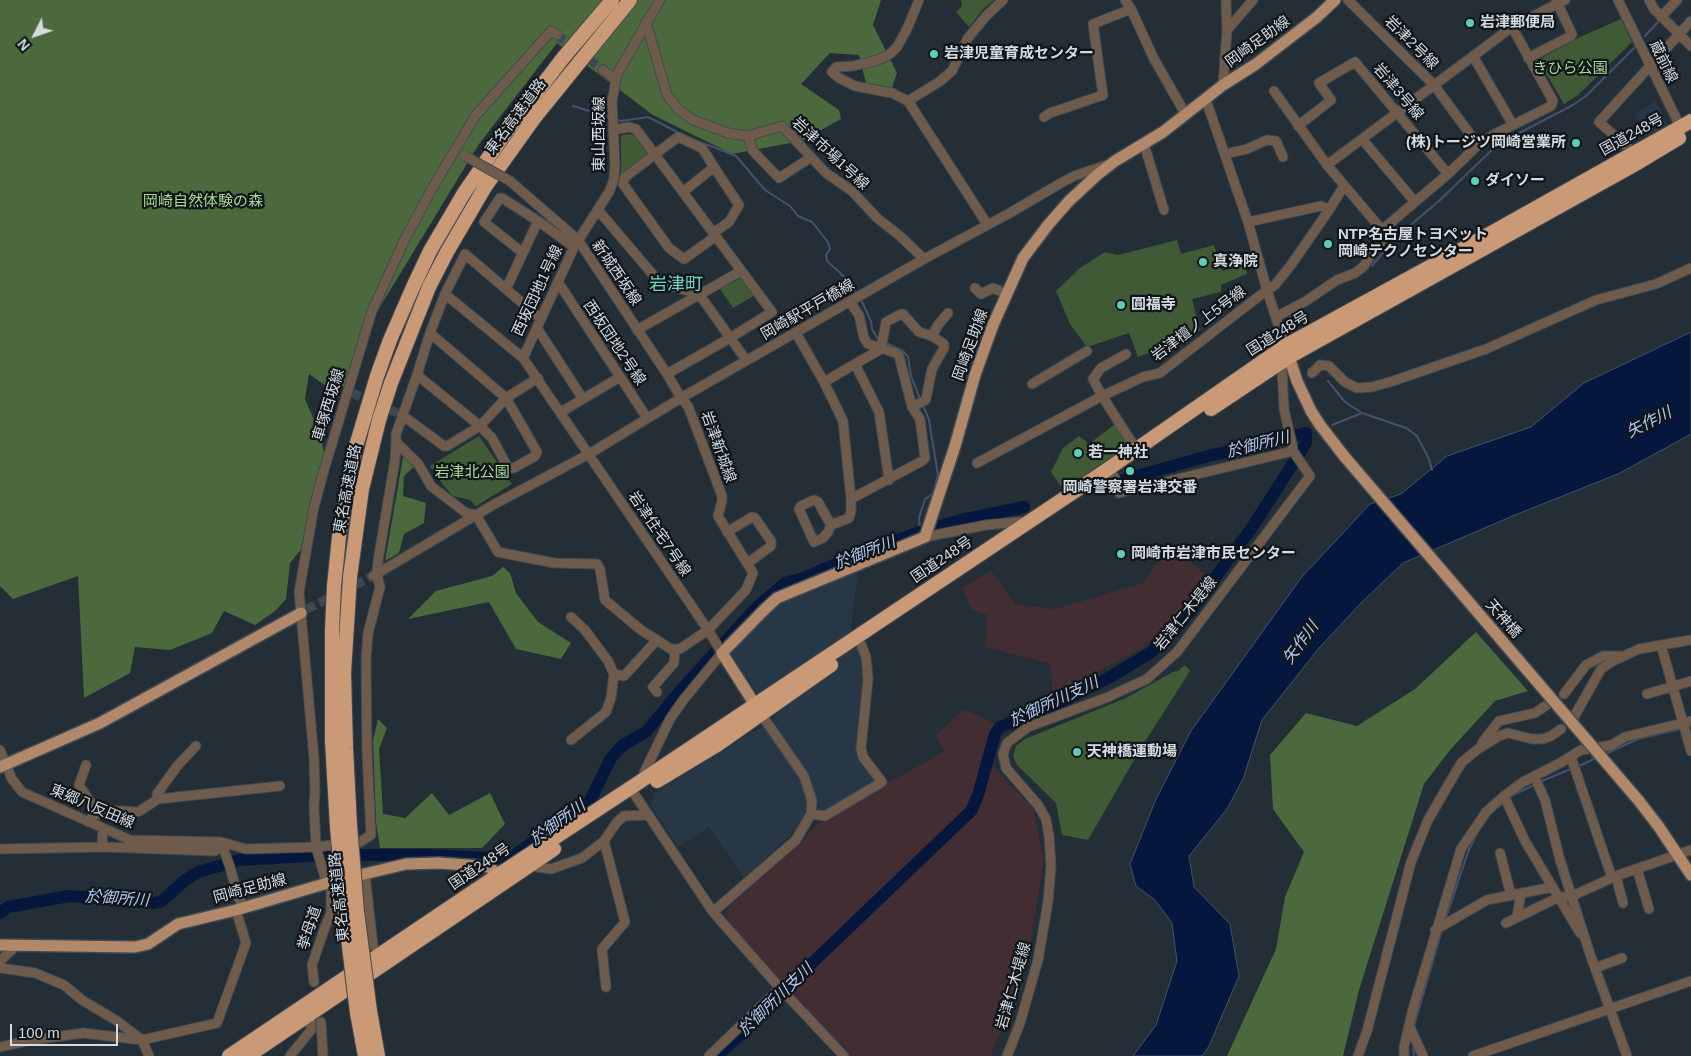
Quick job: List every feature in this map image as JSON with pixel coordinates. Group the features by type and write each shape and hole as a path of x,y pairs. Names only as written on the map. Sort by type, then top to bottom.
{"highway":[{"name":"東名高速道路","path":"365,1056 357,912 332,741 334,586 339,537 356,446 390,340 430,251 464,193 504,135 563,58 612,0"},
{"name":"東名高速道路","path":"343,826 346,748 344,672 350,577 362,489 379,420 391,382 430,287 447,252 480,195 535,117 630,0"},
{"name":"国道248号","path":"248,1056 315,1018 501,879 635,794 717,745 758,710 1028,521 1110,472 1136,449 1287,351 1634,153 1687,129"},
{"name":"国道248号","path":"229,1056 861,644 1287,351 1625,170 1687,129"},
{"name":"東名高速道路","path":"364,1012 378,1056"}],"main road":[{"name":"岡崎足助線","path":"927,532 955,446 980,359 993,325 1023,258 1048,224 1097,175 1186,115 1223,86 1256,64 1317,17 1335,0"},
{"name":"天神橋","path":"1287,351 1297,381 1320,425 1344,456 1639,801 1691,875"},
{"path":"758,710 722,654 777,598 927,532"},
{"path":"3,766 100,723 304,611"},
{"name":"岡崎足助線","path":"0,945 135,947 148,944 178,924 406,864 439,863 487,866 501,879"}],"street":[{"name":"東山西坂線","path":"576,243 609,192 614,179 612,102 616,74 660,0"},
{"path":"919,0 908,29 897,48 890,54 878,60 853,66 836,67 832,72 854,86 892,93 908,101 987,224"},
{"path":"908,101 939,82 952,71 968,38 986,16 1003,0"},
{"path":"1125,0 1154,59 1186,115"},
{"path":"1223,86 1227,30 1226,0"},
{"path":"1227,30 1253,0"},
{"name":"岩津2号線","path":"1348,0 1434,85"},
{"name":"蔵前線","path":"1618,0 1650,67 1687,129"},
{"path":"1649,0 1654,9 1691,46"},
{"path":"1662,16 1677,0"},
{"path":"1327,165 1512,27 1559,1 1572,34 1571,36 1528,58"},
{"path":"1044,117 1050,113 1103,95 1093,24 1131,9"},
{"name":"岩津市場1号線","path":"646,22 667,95 678,110 693,120 728,134 748,136 782,126 826,173 852,191 877,218 900,236 924,259"},
{"path":"1634,153 1599,122 1691,22"},
{"path":"1274,92 1327,165 1382,230 1448,174 1478,145 1514,124 1551,106 1553,101 1512,27"},
{"name":"車塚西坂線","path":"320,862 317,850 314,806 314,758 304,611 299,592 314,507 350,392 372,311 406,239 455,149 476,115 551,31 557,35"},
{"path":"1473,56 1514,124"},
{"name":"岩津3号線","path":"1298,126 1331,100 1319,83 1355,62 1448,174"},
{"path":"603,70 616,80"},
{"name":"岩津3号線","path":"1434,85 1478,145"},
{"path":"1110,472 1115,478 1119,493 1292,447 1284,409 1282,369 1287,351 1248,222 1206,100"},
{"path":"613,130 629,127 636,129 772,312 668,374"},
{"path":"748,136 753,151 779,178 810,158"},
{"path":"678,137 702,148 714,167 739,205 729,222 684,259 669,248 623,184 625,177 678,137"},
{"path":"1362,139 1415,202"},
{"path":"1225,154 1247,149 1267,140 1276,141 1283,157"},
{"path":"1144,144 1164,210"},
{"name":"新城西坂線","path":"455,149 510,181 576,243 668,374 681,398"},
{"name":"岡崎駅平戸橋線","path":"476,515 588,454 746,360 987,224 1074,176 1112,164"},
{"path":"683,192 714,167"},
{"name":"岩津檀ノ上5号線","path":"977,463 1102,396 1143,377 1160,373 1267,290 1275,286 1344,186"},
{"path":"523,253 484,222 500,198 576,243"},
{"path":"1248,222 1322,206 1329,210"},
{"path":"598,210 654,276 668,285 700,294 746,360"},
{"path":"506,290 538,221"},
{"path":"1276,318 1337,280 1356,273 1363,267 1388,230 1388,225"},
{"name":"西坂団地1号線","path":"576,243 523,358 588,454"},
{"path":"375,575 395,460 396,434 430,333 445,294 465,254 541,319"},
{"path":"1312,373 1320,365 1329,366 1345,382 1357,388 1372,387 1486,350 1596,300 1656,284 1691,268"},
{"path":"637,330 741,271"},
{"name":"西坂団地2号線","path":"558,282 647,418"},
{"path":"975,288 980,294 993,288 1007,294"},
{"path":"445,294 523,358"},
{"path":"850,302 859,315 864,338 871,345 898,355 912,407 920,419 925,458 851,500 851,495"},
{"path":"932,336 948,313"},
{"path":"824,382 881,349 886,322 903,314 919,332 932,336 942,342 944,348 932,369 926,399 912,407"},
{"path":"537,328 583,399"},
{"path":"417,375 492,438 508,468 514,468 536,456 536,449 506,398 430,333"},
{"path":"796,333 824,382 845,428 851,512 849,518 831,525"},
{"path":"1032,384 1087,351"},
{"path":"1126,354 1101,368 1093,378 1102,396 1136,449"},
{"path":"855,364 879,412 888,480"},
{"path":"560,412 620,377"},
{"path":"402,415 444,446 447,446 480,426 506,398 538,378"},
{"name":"岩津新城線","path":"681,398 688,406 722,496 718,516 748,563"},
{"path":"396,442 419,465 431,486 466,512 476,515 498,552 554,564 597,564 600,569 605,600 641,630 670,649 680,649 708,630 746,590 753,573 748,563 771,546 771,541 755,518 752,517 727,532"},
{"name":"岩津仁木堤線","path":"1007,1056 1020,1023 1038,960 1048,902 1051,866 1046,819 1038,805 1006,768 1003,754 1007,743 1028,727 1108,697 1147,678 1177,652 1310,476 1292,447"},
{"name":"岩津住宅7号線","path":"588,454 708,630 722,654"},
{"path":"375,575 476,515"},
{"path":"927,532 1028,521"},
{"name":"東郷八反田線","path":"0,750 3,766 22,792 91,818 103,828 130,840 221,842 246,849 317,850 360,842 371,836 367,753 366,660 368,633 380,587 375,575"},
{"path":"571,617 585,630 608,661 614,674 611,698 606,712 571,740"},
{"path":"614,674 624,676 657,640"},
{"path":"1574,718 1601,669 1613,661 1639,649 1691,640"},
{"path":"811,814 825,816 882,782 863,757 861,748 868,679 866,657 861,644"},
{"path":"1662,645 1673,686 1687,722 1691,751"},
{"path":"657,692 652,687 674,663 675,649"},
{"path":"644,773 670,719 684,699 722,654"},
{"path":"1564,694 1586,665 1603,656 1623,656"},
{"path":"1647,694 1691,681"},
{"path":"1478,749 1499,721 1535,713 1547,705"},
{"path":"713,912 796,840 811,814 812,802 804,776 758,710"},
{"path":"1404,1056 1409,1025 1435,930 1462,849 1486,812 1523,782 1581,750 1612,745 1625,737 1687,722"},
{"path":"1358,1056 1367,1031 1411,862 1428,820 1454,774 1462,762 1499,736 1508,734 1532,739 1543,739 1552,736 1561,729"},
{"path":"158,799 157,794 178,765 196,746"},
{"path":"1571,757 1623,903"},
{"path":"86,765 79,785 95,808 91,818"},
{"path":"1534,776 1545,800 1560,860 1590,954 1627,1056"},
{"path":"91,818 107,810 138,812 158,799 280,786"},
{"path":"635,794 713,912 780,988 844,1056"},
{"path":"1504,796 1525,841 1590,954"},
{"path":"538,867 551,869 582,858 604,841 617,822 624,816 649,815"},
{"path":"102,847 103,828"},
{"path":"604,841 624,922 602,949 606,987"},
{"path":"0,849 102,847 215,851 221,842"},
{"path":"0,1047 32,1040 83,1033 142,1040 217,1023 246,942 238,897 221,842"},
{"path":"1506,922 1559,898 1572,896 1614,877 1691,850"},
{"path":"1500,853 1511,895"},
{"name":"挙母道","path":"314,982 312,965 324,927 331,913 329,883 320,862"},
{"path":"1637,869 1649,909"},
{"path":"365,874 373,946"},
{"path":"1435,930 1487,900 1553,887"},
{"path":"1517,917 1521,893"},
{"path":"0,961 16,946"},
{"path":"1595,968 1622,958"},
{"path":"0,968 36,973 64,985 82,1000 117,1021 142,1040 149,1056"},
{"path":"1473,1056 1691,981"},
{"path":"708,1056 780,988"},
{"path":"290,1056 311,1030 315,1018"},
{"path":"315,1018 323,1056"},
{"path":"1409,1025 1424,1056"}],"shaded area":[{"path":"1656,101 1667,124 1664,131 1647,138 1635,114"},
{"path":"1182,555 1207,576 1164,630 1139,650 1053,696 1050,664 985,647 987,615 971,610 962,587 991,571 1015,604 1055,609 1143,583 1161,556"},
{"path":"858,569 851,629 864,659 866,679 858,749 877,781 824,814 805,811 801,825 744,878 709,827 678,847 651,806 655,792 775,719 731,654 771,607"},
{"path":"964,709 995,724 990,764 1033,808 1044,861 1028,955 991,1056 845,1056 848,1052 727,923 728,907 804,840 814,827 944,752 936,735"}],"green space":[{"name":"岡崎自然体験の森","path":"0,0 881,0 873,25 897,73 890,93 867,87 859,55 830,53 801,84 839,110 841,119 801,141 732,154 653,115 557,43 479,144 366,330 350,387 326,386 309,374 305,399 320,434 326,462 309,540 290,563 286,599 275,611 255,625 224,611 212,633 170,650 135,647 130,673 84,698 78,576 13,599 0,586"},
{"path":"961,0 994,0 984,8 969,27 956,12 962,6"},
{"name":"きひら公園","path":"1621,19 1632,42 1578,95 1564,104 1538,60 1580,37"},
{"path":"621,135 635,135 649,153 621,174"},
{"path":"1177,240 1181,254 1214,245 1222,271 1245,265 1247,274 1221,285 1221,292 1192,299 1200,330 1173,338 1173,343 1138,357 1129,333 1087,347 1070,324 1056,291 1080,268 1105,252 1118,255"},
{"path":"742,277 755,295 733,308 720,289"},
{"path":"1115,424 1130,447 1065,492 1051,472 1063,448 1079,436 1089,444"},
{"name":"岩津北公園","path":"479,436 512,484 476,506 470,500 453,496 430,466"},
{"path":"403,457 415,466 404,476 403,496 426,503 424,523 404,534 399,553 385,561"},
{"path":"503,567 510,573 516,593 538,622 571,643 561,659 516,649 489,602 408,619 436,591 492,576"},
{"path":"1476,632 1528,691 1495,701 1450,750 1424,784 1359,990 1343,1056 1227,1056 1276,949 1285,897 1304,852 1273,809 1270,755 1306,713 1357,726 1415,689"},
{"name":"天神橋運動場","path":"1185,665 1190,671 1141,748 1088,840 1062,835 1056,803 1017,765 1013,756 1016,746 1025,739 1126,698 1178,671"},
{"path":"378,719 387,728 379,749 383,814 405,818 432,793 449,815 490,793 505,824 482,848 380,848 376,823 373,740"}],"water":[{"name":"矢作川","path":"1691,332 1691,434 1618,474 1515,515 1403,563 1361,603 1319,648 1262,720 1243,779 1227,809 1189,856 1194,887 1230,924 1239,976 1209,1046 1202,1056 1133,1056 1156,1025 1177,961 1172,923 1155,900 1136,886 1130,864 1156,799 1191,731 1301,578 1370,504 1401,494 1447,456 1531,427 1584,383"}],"waterway":[{"path":"1645,36 1659,21"},
{"path":"1372,266 1395,238 1439,201 1498,144 1573,105 1586,96 1634,48"},
{"path":"573,106 609,117"},
{"path":"615,119 621,121 648,117 681,134"},
{"path":"690,138 736,156 765,190 790,206 798,216 812,222 828,242 830,249 826,255 827,261 851,283 857,294"},
{"path":"860,298 871,321 872,329 879,341"},
{"path":"1288,314 1296,326"},
{"path":"886,343 903,351 908,357 911,376 920,399"},
{"path":"1328,381 1345,402 1362,413"},
{"path":"920,532 919,518 925,499 933,494 938,475 929,420 923,405"},
{"path":"1332,425 1362,413 1406,428 1417,436 1429,459 1432,470"},
{"name":"於御所川支川","path":"1306,433 1311,432"},
{"name":"於御所川支川","path":"717,1056 971,811 978,795 995,734 1000,727 1053,706 1110,677 1150,653 1169,636 1193,608 1253,526 1306,443 1306,433 1208,456 1123,480"},
{"name":"於御所川","path":"0,913 8,907 69,896 155,903 162,901 184,881 198,872 240,860 325,855 429,855 509,859 589,803 611,758 623,745 646,732 681,690 756,608 785,583 803,578 862,553 920,532 961,520 1024,507"},
{"path":"1605,754 1638,739 1681,729"},
{"path":"1577,767 1596,758"},
{"path":"1540,782 1573,768"},
{"path":"1509,797 1534,785"},
{"path":"1445,921 1468,852 1476,835 1491,813"},
{"path":"1414,1026 1442,930"},
{"path":"1413,1043 1414,1056"}],"tunnel":[{"path":"557,35 603,70"},
{"path":"352,393 402,415"},
{"path":"307,609 373,576"}],"place":[{"name":"岩津郵便局","path":"1470,23"},
{"name":"岩津児童育成センター","path":"934,54"},
{"name":"(株)トージツ岡崎営業所","path":"1576,143"},
{"name":"ダイソー","path":"1475,181"},
{"name":"NTP名古屋トヨペット 岡崎テクノセンター","path":"1328,244"},
{"name":"真浄院","path":"1203,262"},
{"name":"圓福寺","path":"1121,305"},
{"name":"若一神社","path":"1078,453"},
{"name":"岡崎警察署岩津交番","path":"1130,471"},
{"name":"岡崎市岩津市民センター","path":"1121,554"},
{"name":"天神橋運動場","path":"1077,752"}],"district":[{"name":"岩津町","path":"676,285"}]}
